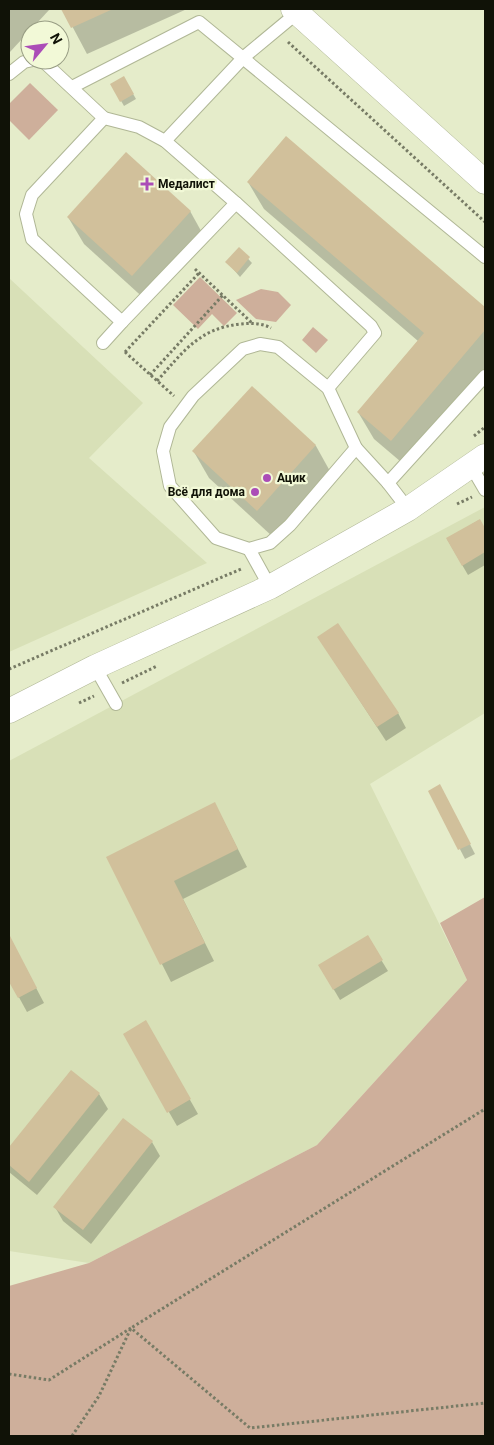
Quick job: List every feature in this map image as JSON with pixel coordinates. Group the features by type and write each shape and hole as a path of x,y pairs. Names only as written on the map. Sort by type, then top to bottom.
{"street":[{"path":"295,11 485,182"},
{"path":"9,711 95,667 270,587 408,509 478,461"}],"lane":[{"path":"165,141 244,56 295,11"},
{"path":"72,87 199,22 244,56 485,257"},
{"path":"9,74 20,65"},
{"path":"53,70 104,118 139,127 165,141 371,326 375,333 328,388"},
{"path":"104,118 32,195 26,214 32,239 122,322"},
{"path":"106,340 236,203"},
{"path":"356,448 290,525 270,543 249,549 216,538 170,486 163,451 170,427 193,396 242,349 260,344 278,347 328,388 356,448 388,483 408,509"},
{"path":"388,483 485,376"},
{"path":"478,461 485,490"},
{"path":"249,549 270,587"},
{"path":"95,667 116,704"}],"path":[{"path":"277,27 284,38 485,222"},
{"path":"184,258 278,347"},
{"path":"125,352 199,273"},
{"path":"150,375 223,295"},
{"path":"106,340 125,352 185,407"},
{"path":"9,1374 49,1380 485,1110"},
{"path":"131,1328 250,1428 485,1403"},
{"path":"72,1436 99,1396 131,1328"}],"shaded area":[{"path":"30,83 58,110 29,140 9,120 9,104"},
{"path":"200,277 237,313 224,326 212,314 198,329 173,305"},
{"path":"9,278 143,403 89,458 207,563 9,652"},
{"path":"261,289 278,292 291,305 276,322 256,319 236,300"},
{"path":"313,327 328,340 316,353 302,340"},
{"path":"485,507 485,713 370,784 467,980 317,1145 89,1263 9,1251 9,761"},
{"path":"485,897 485,1436 9,1436 9,1286 89,1263 317,1145 467,980 440,923"}],"building":[{"path":"61,9 113,9 71,28 70,20 67,20"},
{"path":"124,76 134,94 120,102 110,84"},
{"path":"286,136 485,307 485,330 391,441 357,412 424,333 247,182"},
{"path":"126,152 191,211 132,276 67,217"},
{"path":"239,247 250,257 237,273 225,262"},
{"path":"252,386 316,445 257,511 192,451"},
{"path":"480,519 485,528 485,552 462,566 446,538"},
{"path":"338,623 399,713 377,727 317,637"},
{"path":"440,784 471,844 458,850 428,791"},
{"path":"215,802 238,849 174,881 205,943 160,965 106,857"},
{"path":"9,934 37,988 18,998 9,982"},
{"path":"368,935 383,960 333,990 318,965"},
{"path":"146,1020 191,1099 167,1113 123,1034"},
{"path":"71,1070 100,1093 29,1182 9,1165 9,1147"},
{"path":"123,1118 153,1141 83,1230 53,1207"}],"place":[{"name":"Медалист","path":"147,184"},
{"name":"Ацик","path":"267,478"},
{"name":"Всё для дома","path":"255,492"}]}
